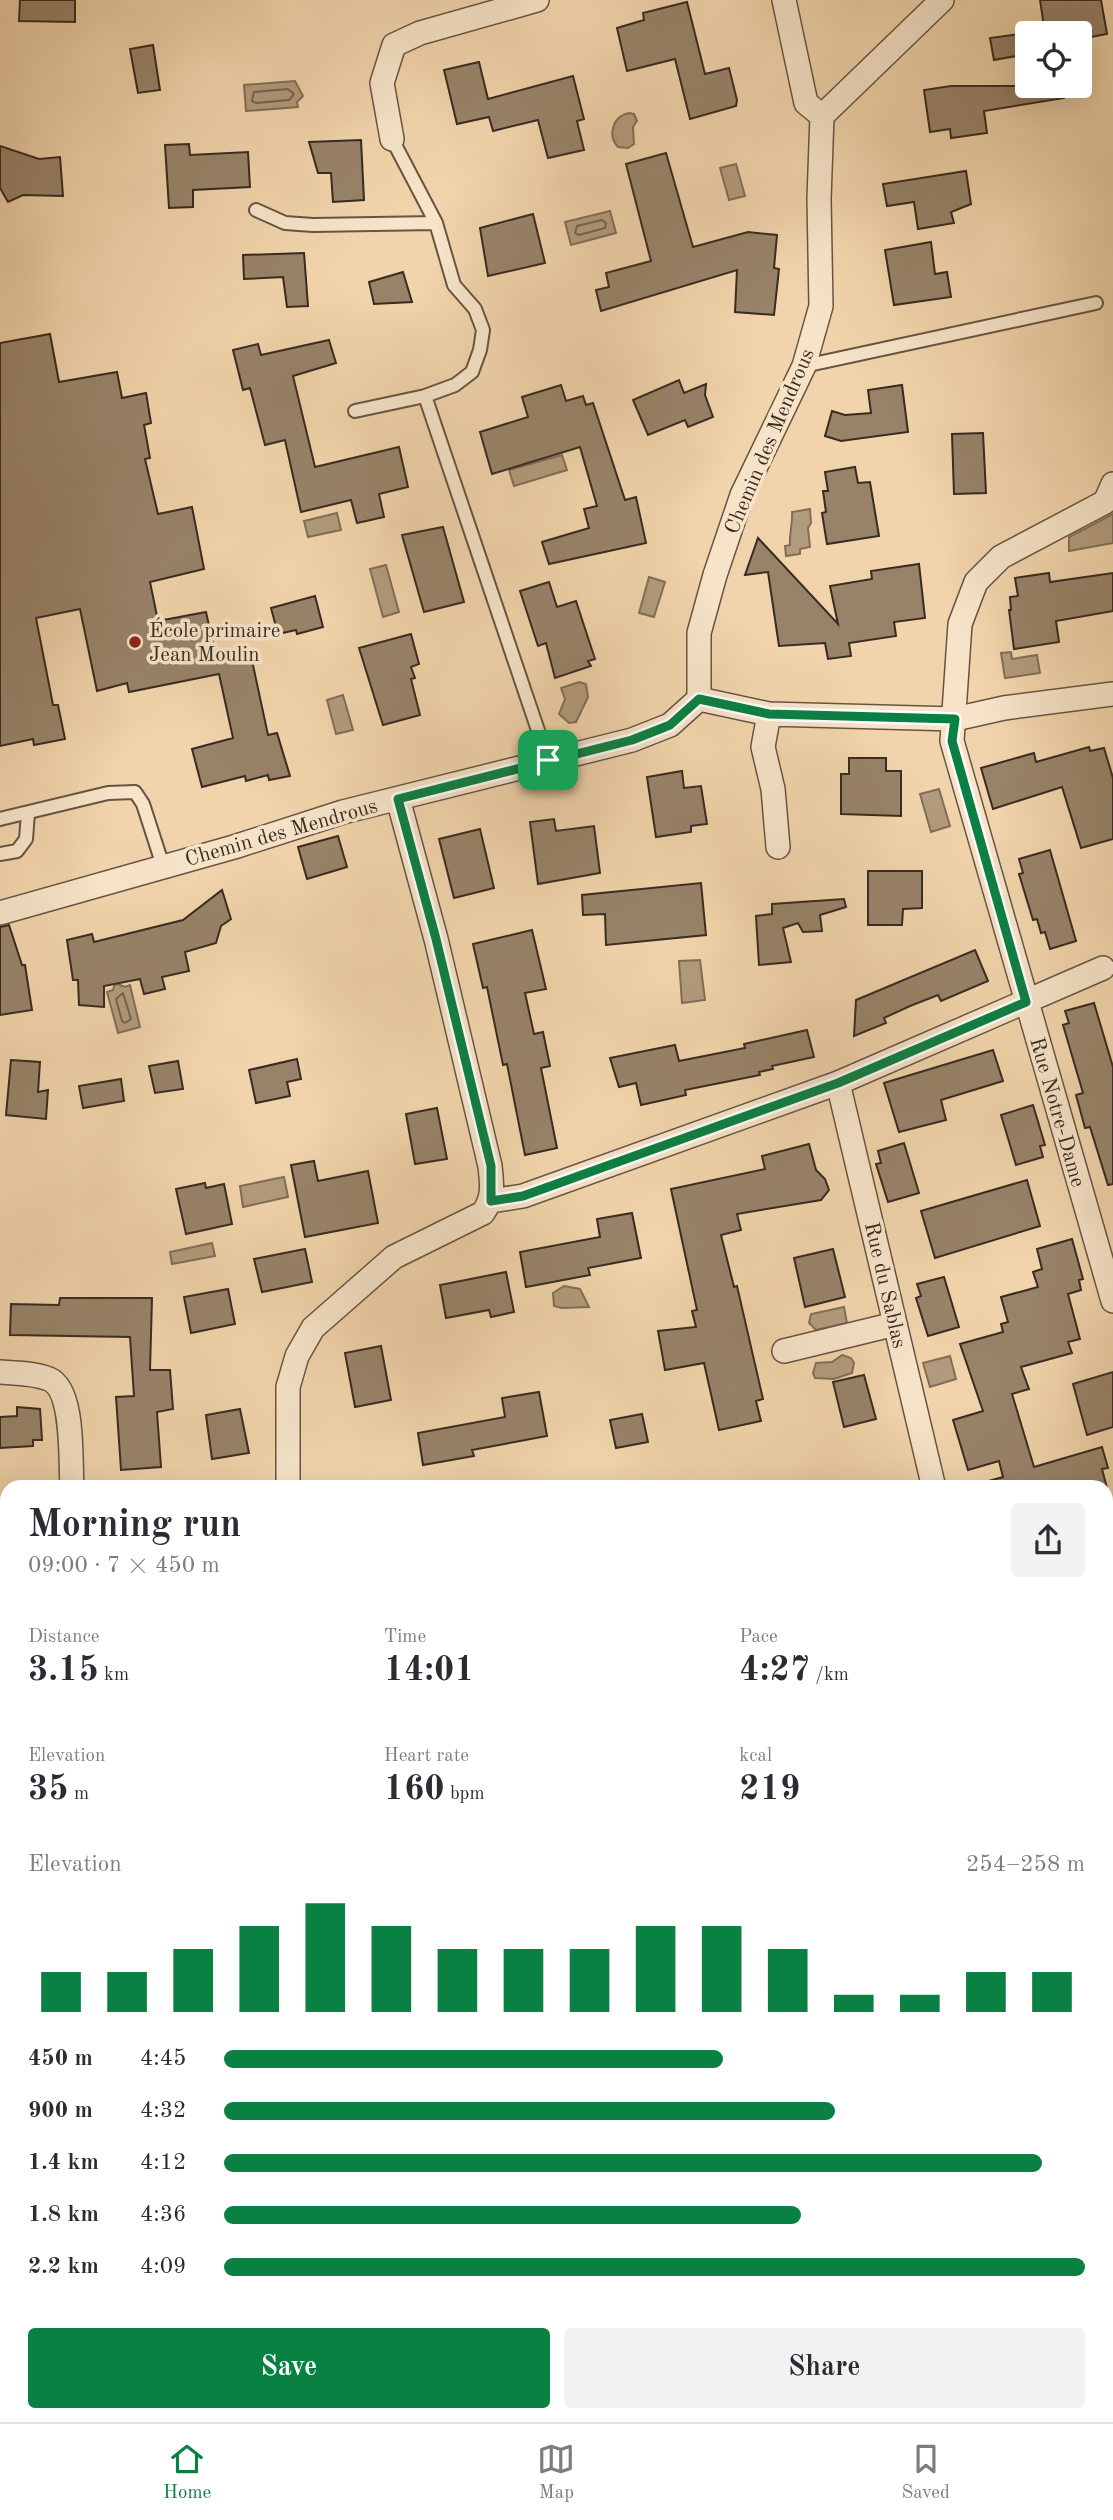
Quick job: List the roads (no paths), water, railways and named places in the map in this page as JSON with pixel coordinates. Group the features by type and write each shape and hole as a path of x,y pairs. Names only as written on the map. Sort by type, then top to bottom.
{"street":[{"path":"392,139 382,83 394,45 420,33 537,0"},
{"path":"785,0 806,103 822,116 942,0"},
{"name":"Chemin des Mendrous","path":"0,913 398,799 632,740 670,725 699,699 699,633 715,575 742,495 804,366 821,306 819,199 822,116"},
{"name":"Rue Notre-Dame","path":"1113,484 1105,502 1000,556 976,582 960,624 952,741 1113,1301"},
{"path":"699,699 769,714 955,719 1004,708 1113,694"},
{"path":"769,714 763,747 773,789 778,847"},
{"path":"288,1480 288,1387 297,1356 313,1328 394,1256 483,1213 491,1201 491,1166 436,939 398,799"},
{"path":"491,1201 523,1196 838,1083 1103,968"},
{"name":"Rue du Sablas","path":"838,1083 932,1480"},
{"path":"783,1351 895,1324"},
{"path":"0,1372 51,1380 60,1389 67,1404 72,1480"}],"lane":[{"path":"355,411 425,396 455,385 472,372 480,351 482,330 475,309 454,285 436,223 392,139"},
{"path":"256,210 285,223 436,223"},
{"path":"804,366 1096,303"},
{"path":"425,396 548,760"},
{"path":"0,819 108,793 135,792 143,804 163,866"},
{"path":"0,854 17,851 26,839 28,813"}],"water":[{"path":"295,81 303,96 297,102 298,107 246,111 244,85"},
{"path":"629,113 634,114 637,121 633,127 634,144 628,148 618,147 613,137 613,127 619,118"},
{"path":"736,164 745,196 729,200 720,168"},
{"path":"610,211 616,233 571,245 565,222"},
{"path":"562,455 567,470 514,486 509,470"},
{"path":"810,509 810,547 800,549 800,554 786,556 785,546 790,545 792,512"},
{"path":"337,513 341,530 308,537 304,521"},
{"path":"1113,514 1113,543 1069,551 1069,537"},
{"path":"386,565 399,612 383,617 370,569"},
{"path":"649,577 665,582 654,617 639,613"},
{"path":"1011,652 1012,659 1037,655 1040,673 1005,678 1001,653"},
{"path":"579,682 586,684 588,697 576,722 569,723 559,714 565,699 561,688"},
{"path":"343,695 353,730 336,734 327,700"},
{"path":"939,789 950,826 931,832 920,794"},
{"path":"700,960 705,1000 682,1003 679,961"},
{"path":"115,983 125,987 130,985 140,1027 118,1033 107,992 113,990"},
{"path":"284,1177 288,1197 243,1207 240,1186"},
{"path":"212,1243 215,1256 172,1264 170,1252"},
{"path":"564,1286 580,1289 589,1307 554,1306 553,1293"},
{"path":"844,1307 847,1323 816,1330 809,1323 811,1314"},
{"path":"842,1355 851,1358 854,1363 852,1373 834,1379 815,1378 813,1373 816,1363 832,1362"},
{"path":"950,1356 956,1379 930,1387 923,1363"}],"place":[{"name":"École primaire Jean Moulin","path":"135,642"}]}
